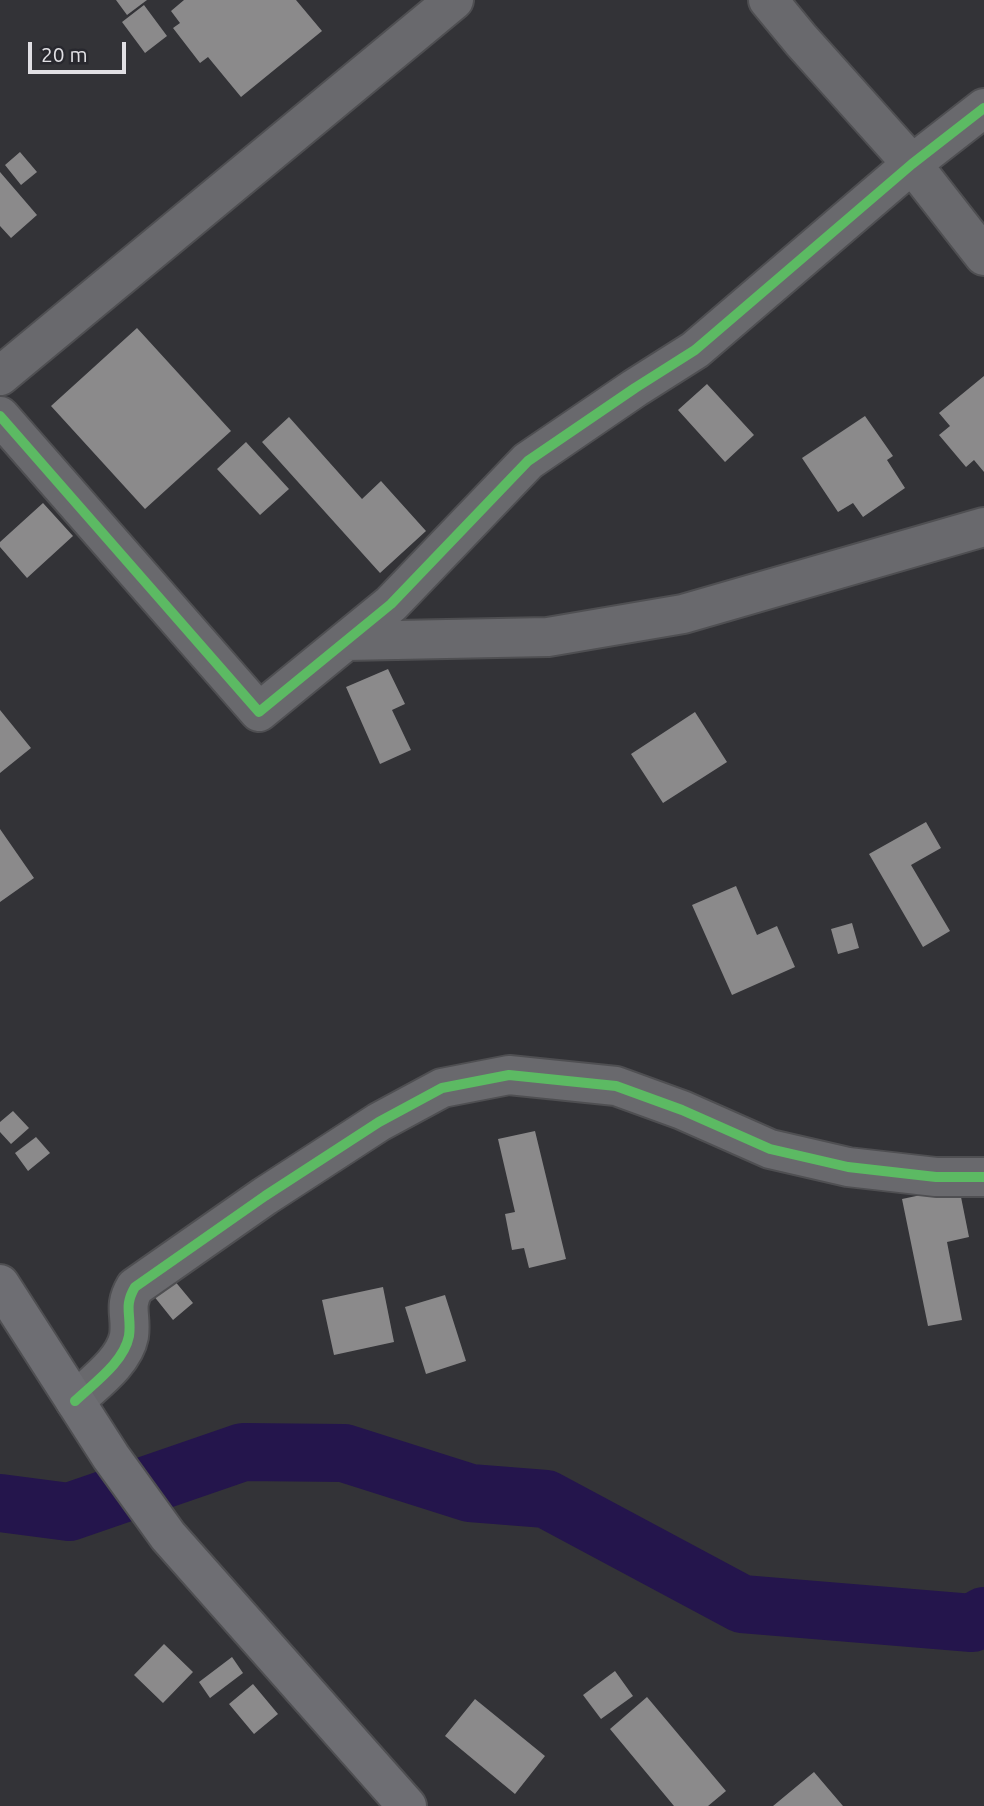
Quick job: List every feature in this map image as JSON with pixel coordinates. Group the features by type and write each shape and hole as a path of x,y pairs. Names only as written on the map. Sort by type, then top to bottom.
{"main road":[{"path":"0,1284 111,1457 168,1536 407,1806"}],"street":[{"path":"0,376 454,0"},
{"path":"768,0 912,164 984,256"},
{"path":"0,416 259,712 391,604 528,461 695,350 912,164 984,108"},
{"path":"346,641 548,637 683,614 984,527"},
{"path":"75,1401 117,1361 128,1340 128,1300 135,1287 265,1196 379,1122 442,1088 509,1075 616,1086 682,1110 770,1149 848,1167 936,1177 984,1177"}],"building":[{"path":"116,0 147,0 127,15"},
{"path":"184,0 296,0 322,31 241,97 208,57 200,63 173,28 180,23 171,11"},
{"path":"144,5 167,36 145,53 122,22"},
{"path":"20,152 37,172 21,185 5,165"},
{"path":"0,172 37,215 11,238 0,226"},
{"path":"137,328 231,431 145,509 51,406"},
{"path":"984,376 984,472 974,460 966,467 939,435 950,426 939,413"},
{"path":"707,384 754,435 725,462 678,410"},
{"path":"865,416 893,456 887,460 905,488 863,517 853,503 838,512 802,458"},
{"path":"289,417 362,499 381,481 426,531 380,573 262,442"},
{"path":"246,442 289,489 260,515 217,469"},
{"path":"43,503 73,536 27,578 0,547 0,542"},
{"path":"388,669 405,704 392,710 411,750 380,764 346,687"},
{"path":"0,710 31,748 0,773"},
{"path":"695,712 727,762 663,803 631,754"},
{"path":"926,822 941,848 911,865 950,931 923,947 869,854"},
{"path":"0,829 34,878 0,902"},
{"path":"736,886 757,935 777,926 795,967 732,995 692,905"},
{"path":"852,923 859,948 838,954 831,929"},
{"path":"13,1111 29,1128 11,1144 0,1132 0,1122"},
{"path":"535,1131 566,1259 529,1268 524,1248 512,1250 505,1214 515,1212 498,1139"},
{"path":"36,1137 50,1153 28,1171 15,1153"},
{"path":"959,1187 969,1237 947,1242 962,1320 928,1326 902,1199"},
{"path":"169,1274 193,1303 173,1320 149,1290"},
{"path":"383,1287 394,1342 334,1355 322,1300"},
{"path":"445,1295 466,1361 426,1374 405,1307"},
{"path":"164,1644 193,1672 163,1703 134,1675"},
{"path":"232,1657 243,1673 210,1698 199,1682"},
{"path":"615,1671 633,1696 601,1719 583,1695"},
{"path":"253,1684 278,1714 254,1734 229,1704"},
{"path":"647,1697 726,1791 708,1806 674,1806 610,1729"},
{"path":"475,1699 545,1756 515,1794 445,1736"},
{"path":"814,1772 843,1806 773,1806"}],"waterway":[{"path":"0,1503 69,1512 243,1452 344,1453 470,1493 546,1499 742,1604 972,1623 984,1616"}],"cycle path":[{"path":"0,416 259,712 391,604 528,461 695,350 912,164 984,108"},
{"path":"75,1401 107,1372 126,1346 130,1329 129,1300 135,1287 265,1196 379,1122 442,1088 509,1075 616,1086 682,1110 770,1149 848,1167 936,1177 984,1177"}]}
